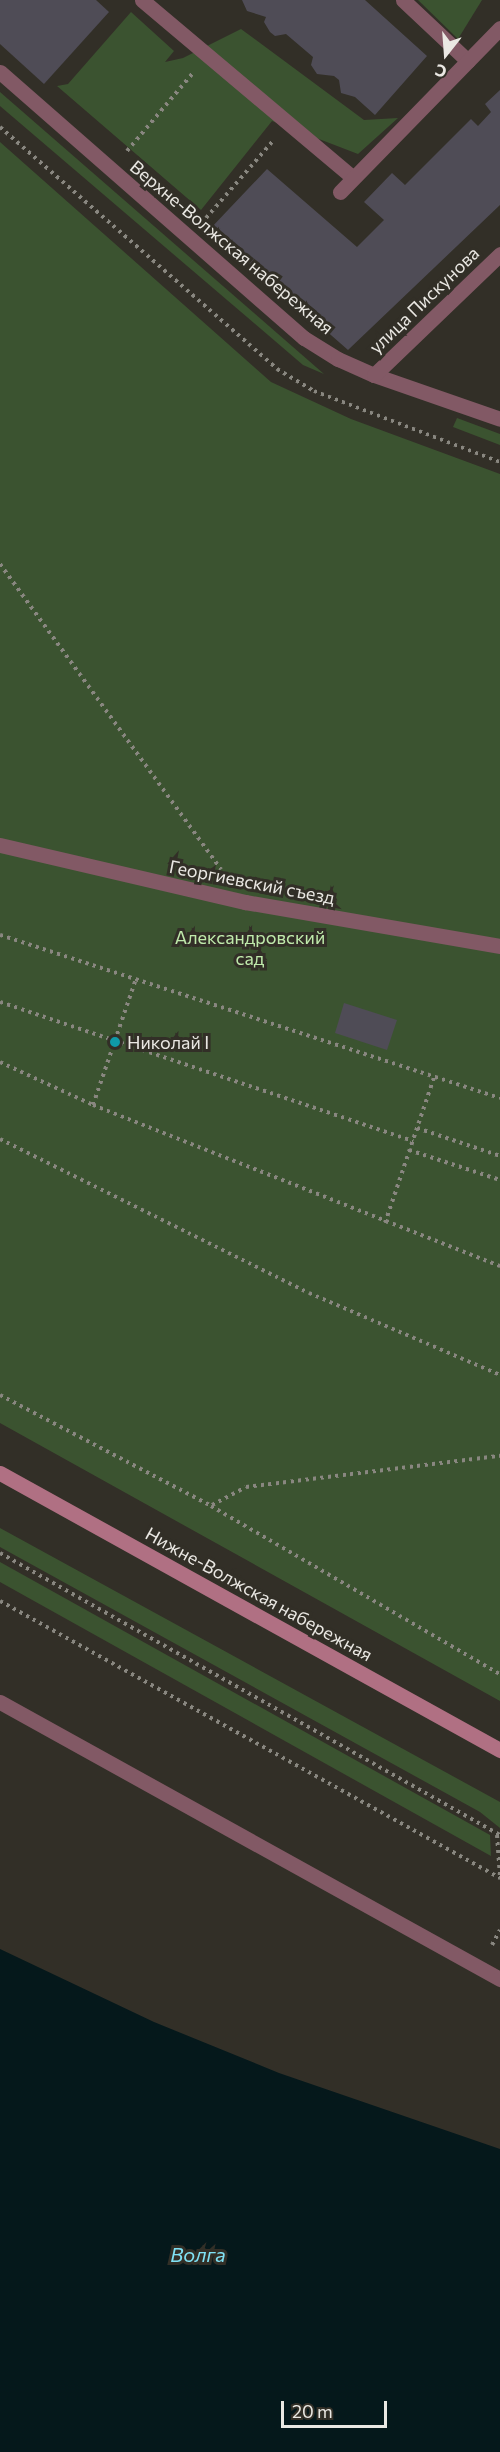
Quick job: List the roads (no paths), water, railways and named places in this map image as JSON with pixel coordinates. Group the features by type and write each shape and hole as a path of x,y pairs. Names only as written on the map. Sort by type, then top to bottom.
{"main road":[{"name":"Нижне-Волжская набережная","path":"0,1473 500,1750"}],"street":[{"path":"142,0 352,177"},
{"path":"404,0 468,61"},
{"path":"340,192 352,177 500,28"},
{"name":"Верхне-Волжская набережная","path":"0,72 304,338 338,359 374,375 500,419"},
{"name":"улица Пискунова","path":"374,375 500,254"},
{"name":"Георгиевский съезд","path":"0,845 245,902 500,946"},
{"path":"0,1702 500,1979"}],"water":[{"name":"Волга","path":"0,1949 154,2022 279,2073 500,2149 500,2452 0,2452"}],"place":[{"name":"Николай I","path":"115,1042"}],"park label":[{"name":"Александровский сад","path":"250,948"}]}
